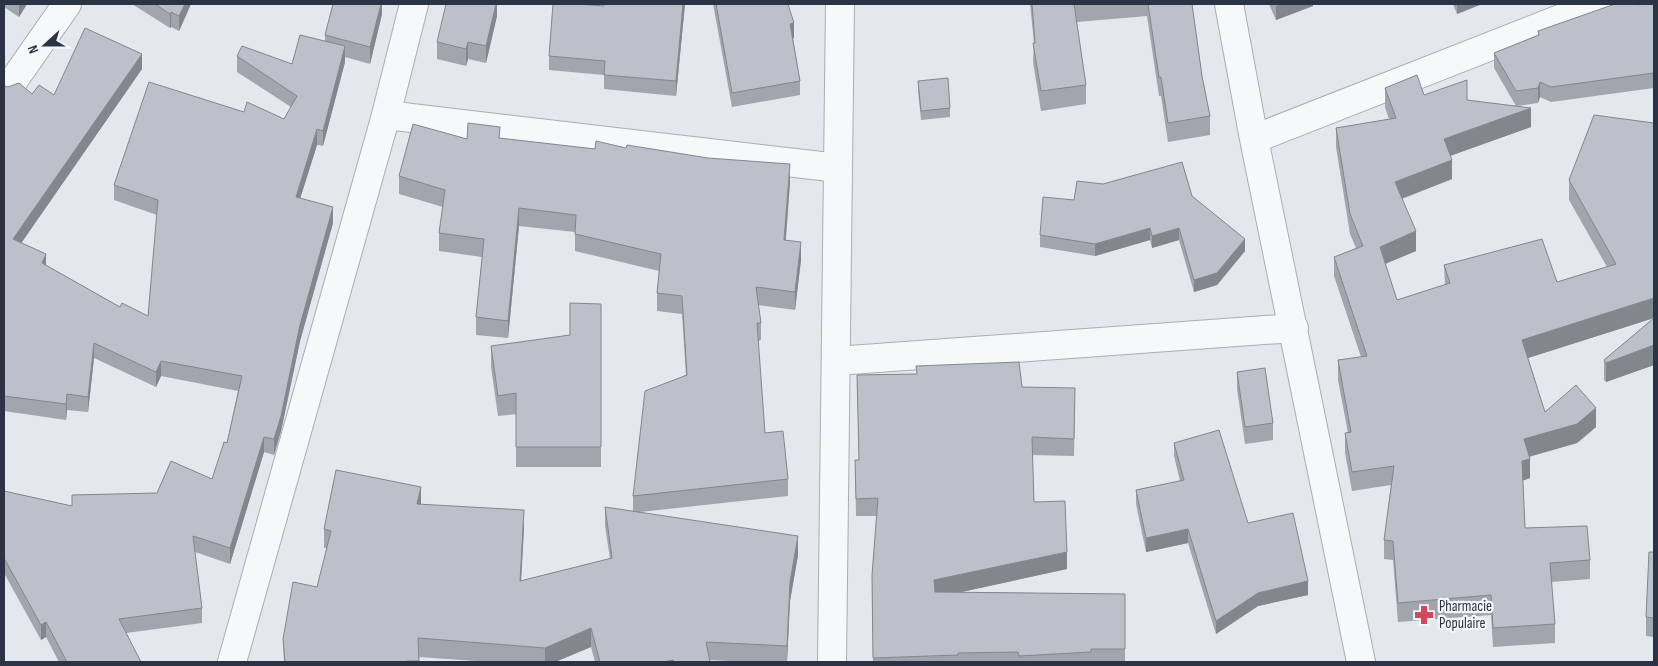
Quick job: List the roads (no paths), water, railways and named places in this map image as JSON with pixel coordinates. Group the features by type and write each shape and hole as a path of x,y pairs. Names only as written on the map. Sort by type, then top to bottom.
{"street":[{"path":"9,87 67,4"},
{"path":"232,662 386,115 414,4"},
{"path":"832,662 840,4"},
{"path":"1229,4 1254,139 1361,662"},
{"path":"1254,139 1598,4"},
{"path":"386,115 838,168"},
{"path":"836,361 1294,328"}],"place":[{"name":"Pharmacie Populaire","path":"1424,615"}]}
